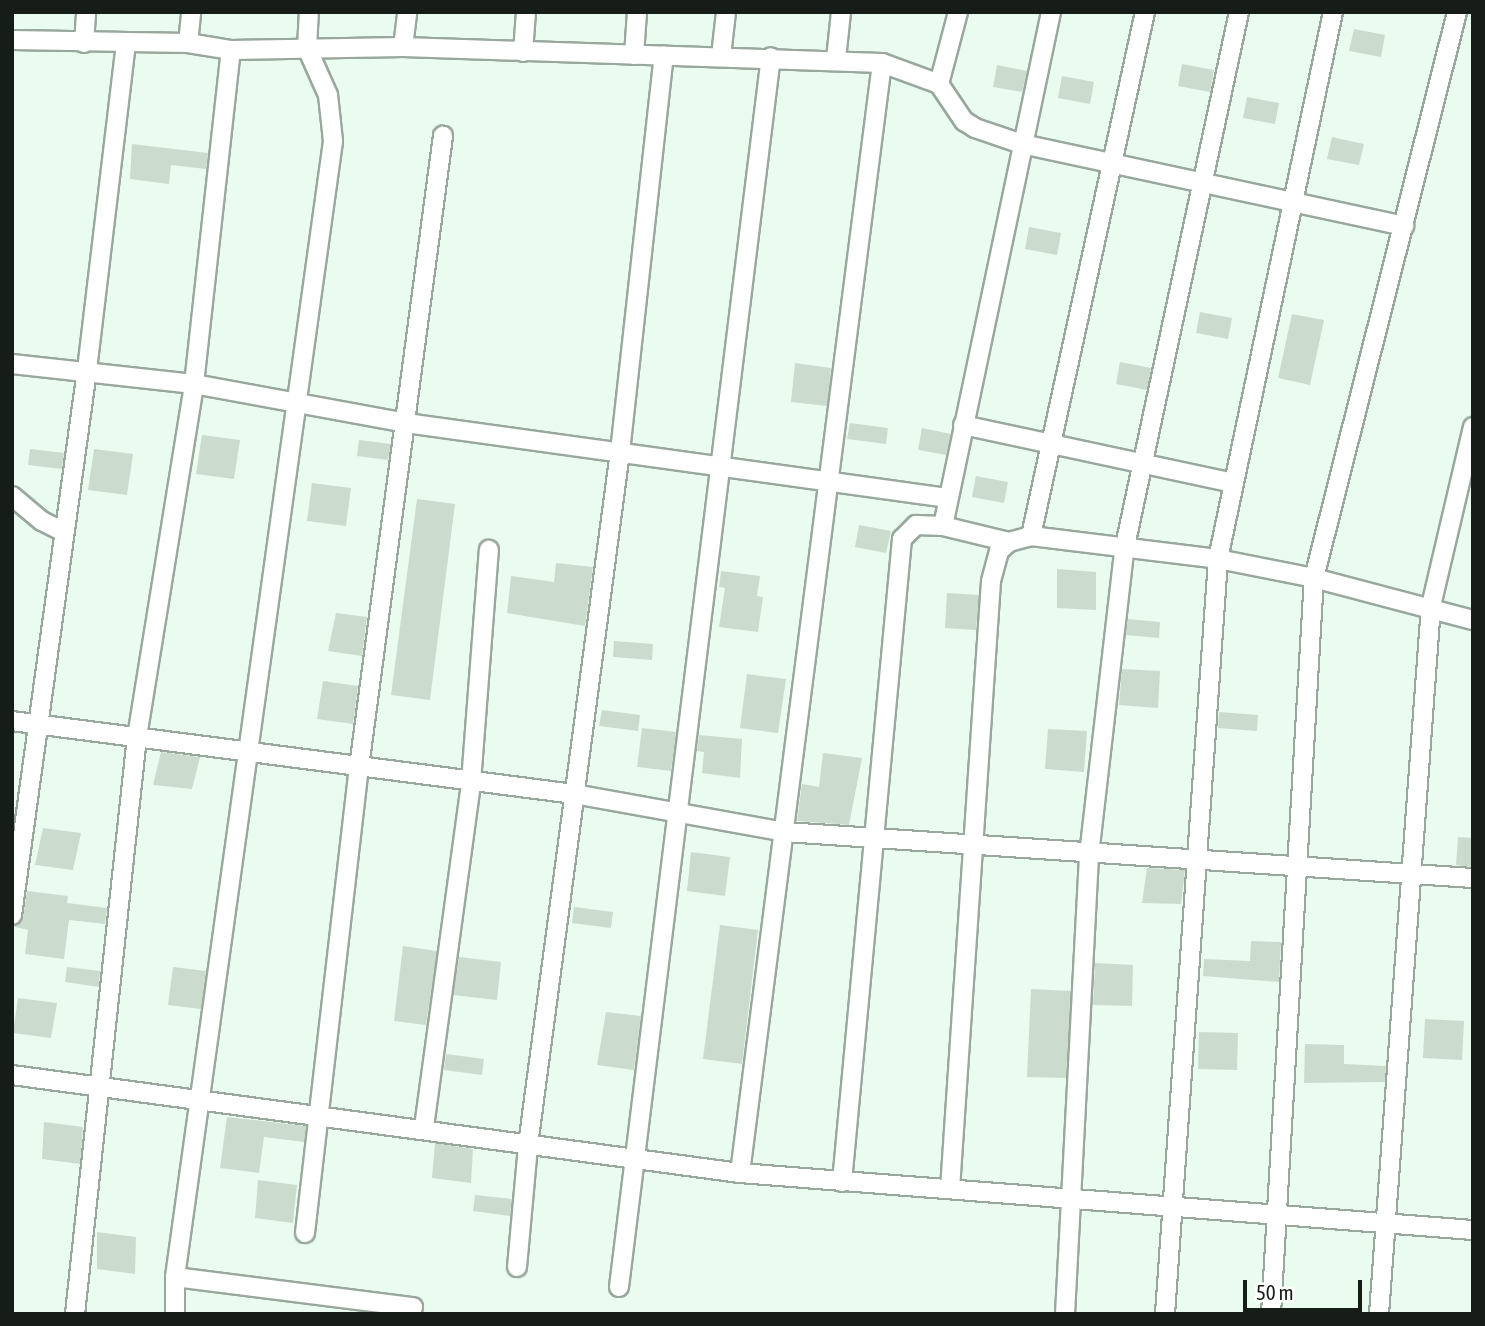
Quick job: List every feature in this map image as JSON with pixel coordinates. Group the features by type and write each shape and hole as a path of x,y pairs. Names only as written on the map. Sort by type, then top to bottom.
{"street":[{"path":"84,43 86,12"},
{"path":"188,43 191,12"},
{"path":"175,1314 175,1277 202,1099 247,754 333,141 328,95 307,48 309,12"},
{"path":"403,47 407,12"},
{"path":"523,52 526,12"},
{"path":"634,55 636,12"},
{"path":"721,56 726,12"},
{"path":"836,59 841,12"},
{"path":"939,84 958,12"},
{"path":"943,526 1051,12"},
{"path":"1031,536 1145,12"},
{"path":"1065,1314 1089,855 1125,546 1239,12"},
{"path":"1165,1314 1176,1204 1194,862 1218,559 1291,202 1334,12"},
{"path":"1271,1314 1300,867 1314,578 1457,12"},
{"path":"12,915 36,724 87,370 126,43"},
{"path":"13,44 188,43 231,50 403,47 836,59 882,63 939,84 964,121 1022,144 1112,161 1404,226"},
{"path":"75,1314 137,737 194,384 231,50"},
{"path":"517,1266 528,1145 620,452 664,55"},
{"path":"619,1287 771,57"},
{"path":"740,1173 882,63"},
{"path":"305,1233 322,1114 359,767 443,136"},
{"path":"12,364 87,370 194,384 296,405 406,423 620,452 719,469 947,498"},
{"path":"963,425 1141,466 1233,483"},
{"path":"1379,1314 1430,606 1473,427"},
{"path":"12,496 42,521 64,531"},
{"path":"842,1182 902,539 916,525 943,526 1009,542"},
{"path":"950,1189 991,582 999,551 1009,542 1031,536 1218,559 1314,578 1430,606 1473,620"},
{"path":"424,1127 471,782 489,550"},
{"path":"12,721 247,754 574,794 785,832 1089,855 1473,878"},
{"path":"12,1075 424,1127 528,1145 636,1156 740,1173 1069,1201 1176,1204 1279,1212 1385,1224 1473,1230"},
{"path":"175,1277 413,1307"}],"building":[{"path":"1354,29 1385,35 1381,57 1349,51"},
{"path":"1182,64 1214,70 1210,92 1178,86"},
{"path":"997,65 1027,71 1022,92 993,87"},
{"path":"1062,76 1094,82 1090,104 1058,98"},
{"path":"1247,97 1279,103 1275,124 1243,118"},
{"path":"1332,137 1364,144 1359,165 1327,159"},
{"path":"132,144 208,153 206,169 171,165 169,184 130,179"},
{"path":"1029,227 1061,233 1057,255 1025,249"},
{"path":"1200,312 1232,318 1228,339 1196,333"},
{"path":"1292,314 1324,320 1310,385 1278,378"},
{"path":"1120,362 1151,368 1147,390 1116,384"},
{"path":"795,363 831,368 827,406 791,402"},
{"path":"850,423 888,428 886,444 847,439"},
{"path":"922,428 951,434 946,455 918,450"},
{"path":"202,435 240,440 234,479 196,474"},
{"path":"359,440 391,444 388,460 357,456"},
{"path":"30,449 64,453 62,469 28,465"},
{"path":"94,449 133,454 127,495 88,490"},
{"path":"976,476 1008,482 1004,503 972,497"},
{"path":"312,483 351,488 346,526 307,521"},
{"path":"417,499 455,504 430,700 391,695"},
{"path":"859,525 891,531 886,553 855,547"},
{"path":"556,563 593,567 585,626 507,613 511,576 554,582"},
{"path":"1057,569 1096,572 1096,610 1057,608"},
{"path":"721,571 760,576 757,596 763,597 758,632 719,627 725,588 719,587"},
{"path":"947,593 979,595 976,630 945,628"},
{"path":"336,613 367,617 362,656 328,651"},
{"path":"1128,619 1160,622 1159,638 1126,635"},
{"path":"614,641 653,644 652,660 613,657"},
{"path":"1122,669 1160,671 1158,708 1119,705"},
{"path":"747,674 786,679 778,733 740,728"},
{"path":"323,681 358,686 353,724 317,719"},
{"path":"602,710 640,715 638,731 599,726"},
{"path":"1219,712 1258,715 1257,731 1218,728"},
{"path":"642,728 676,732 671,771 637,767"},
{"path":"1048,729 1087,731 1084,772 1045,769"},
{"path":"699,735 742,739 740,778 702,773 704,752 697,751"},
{"path":"161,752 200,757 192,789 153,785"},
{"path":"823,753 862,758 849,825 797,821 802,784 819,787"},
{"path":"43,828 81,833 73,870 35,865"},
{"path":"1458,837 1473,838 1473,867 1456,865"},
{"path":"691,852 730,857 725,896 687,891"},
{"path":"1147,868 1185,870 1181,904 1142,903"},
{"path":"27,891 68,896 67,903 107,908 105,924 69,920 64,959 25,954 28,930 12,926 23,917"},
{"path":"574,907 613,912 611,928 572,923"},
{"path":"720,925 758,930 742,1064 703,1059"},
{"path":"1251,941 1281,942 1279,982 1203,976 1204,959 1250,961"},
{"path":"403,946 437,951 426,1025 394,1021"},
{"path":"459,957 501,962 497,1000 453,995"},
{"path":"1095,963 1133,965 1132,1006 1093,1005"},
{"path":"67,967 100,971 99,987 65,982"},
{"path":"173,967 206,971 201,1009 168,1005"},
{"path":"1031,989 1071,991 1066,1078 1027,1077"},
{"path":"18,998 57,1003 51,1038 13,1033"},
{"path":"606,1012 641,1016 634,1070 597,1065"},
{"path":"1425,1019 1464,1021 1462,1060 1423,1058"},
{"path":"1199,1032 1238,1033 1237,1070 1198,1069"},
{"path":"1305,1044 1344,1045 1344,1064 1386,1066 1385,1082 1304,1083"},
{"path":"446,1054 484,1059 482,1075 444,1070"},
{"path":"227,1117 306,1126 304,1142 264,1137 259,1173 220,1168"},
{"path":"44,1122 83,1127 80,1164 42,1159"},
{"path":"435,1143 473,1149 471,1183 432,1178"},
{"path":"258,1180 297,1185 293,1223 255,1218"},
{"path":"475,1195 512,1199 510,1216 473,1211"},
{"path":"97,1232 136,1237 135,1274 97,1269"}]}
